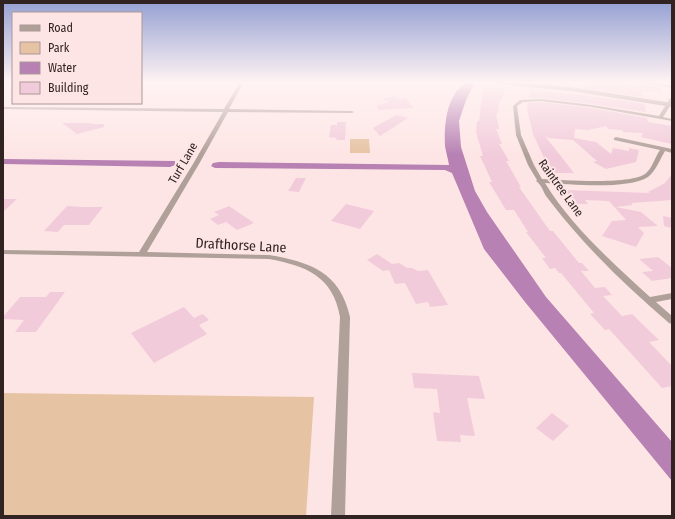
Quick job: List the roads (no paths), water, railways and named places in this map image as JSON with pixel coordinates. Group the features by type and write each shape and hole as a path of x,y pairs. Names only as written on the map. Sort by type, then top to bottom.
{"street":[{"name":"Turf Lane","path":"141,255 196,164 228,106"},
{"name":"Raintree Lane","path":"515,106 517,134 528,161 539,181 565,215 586,239 648,300 672,321"},
{"name":"Raintree Lane","path":"585,106 660,118"},
{"path":"669,106 660,118 672,120"},
{"path":"3,108 352,112"},
{"path":"616,139 672,151"},
{"path":"539,181 634,181 648,174 663,149"},
{"name":"Drafthorse Lane","path":"3,252 260,257 283,259 308,267 324,277 333,285 344,305 345,317 338,516"},
{"path":"648,300 672,296"}],"water":[{"path":"449,106 464,106 459,121 461,147 475,191 487,212 546,297 672,442 672,481 525,302 484,249 452,173 445,170 215,168 211,166 213,163 219,162 449,165 445,146 445,129"},
{"path":"3,159 175,161 175,165 170,167 3,164"}]}
